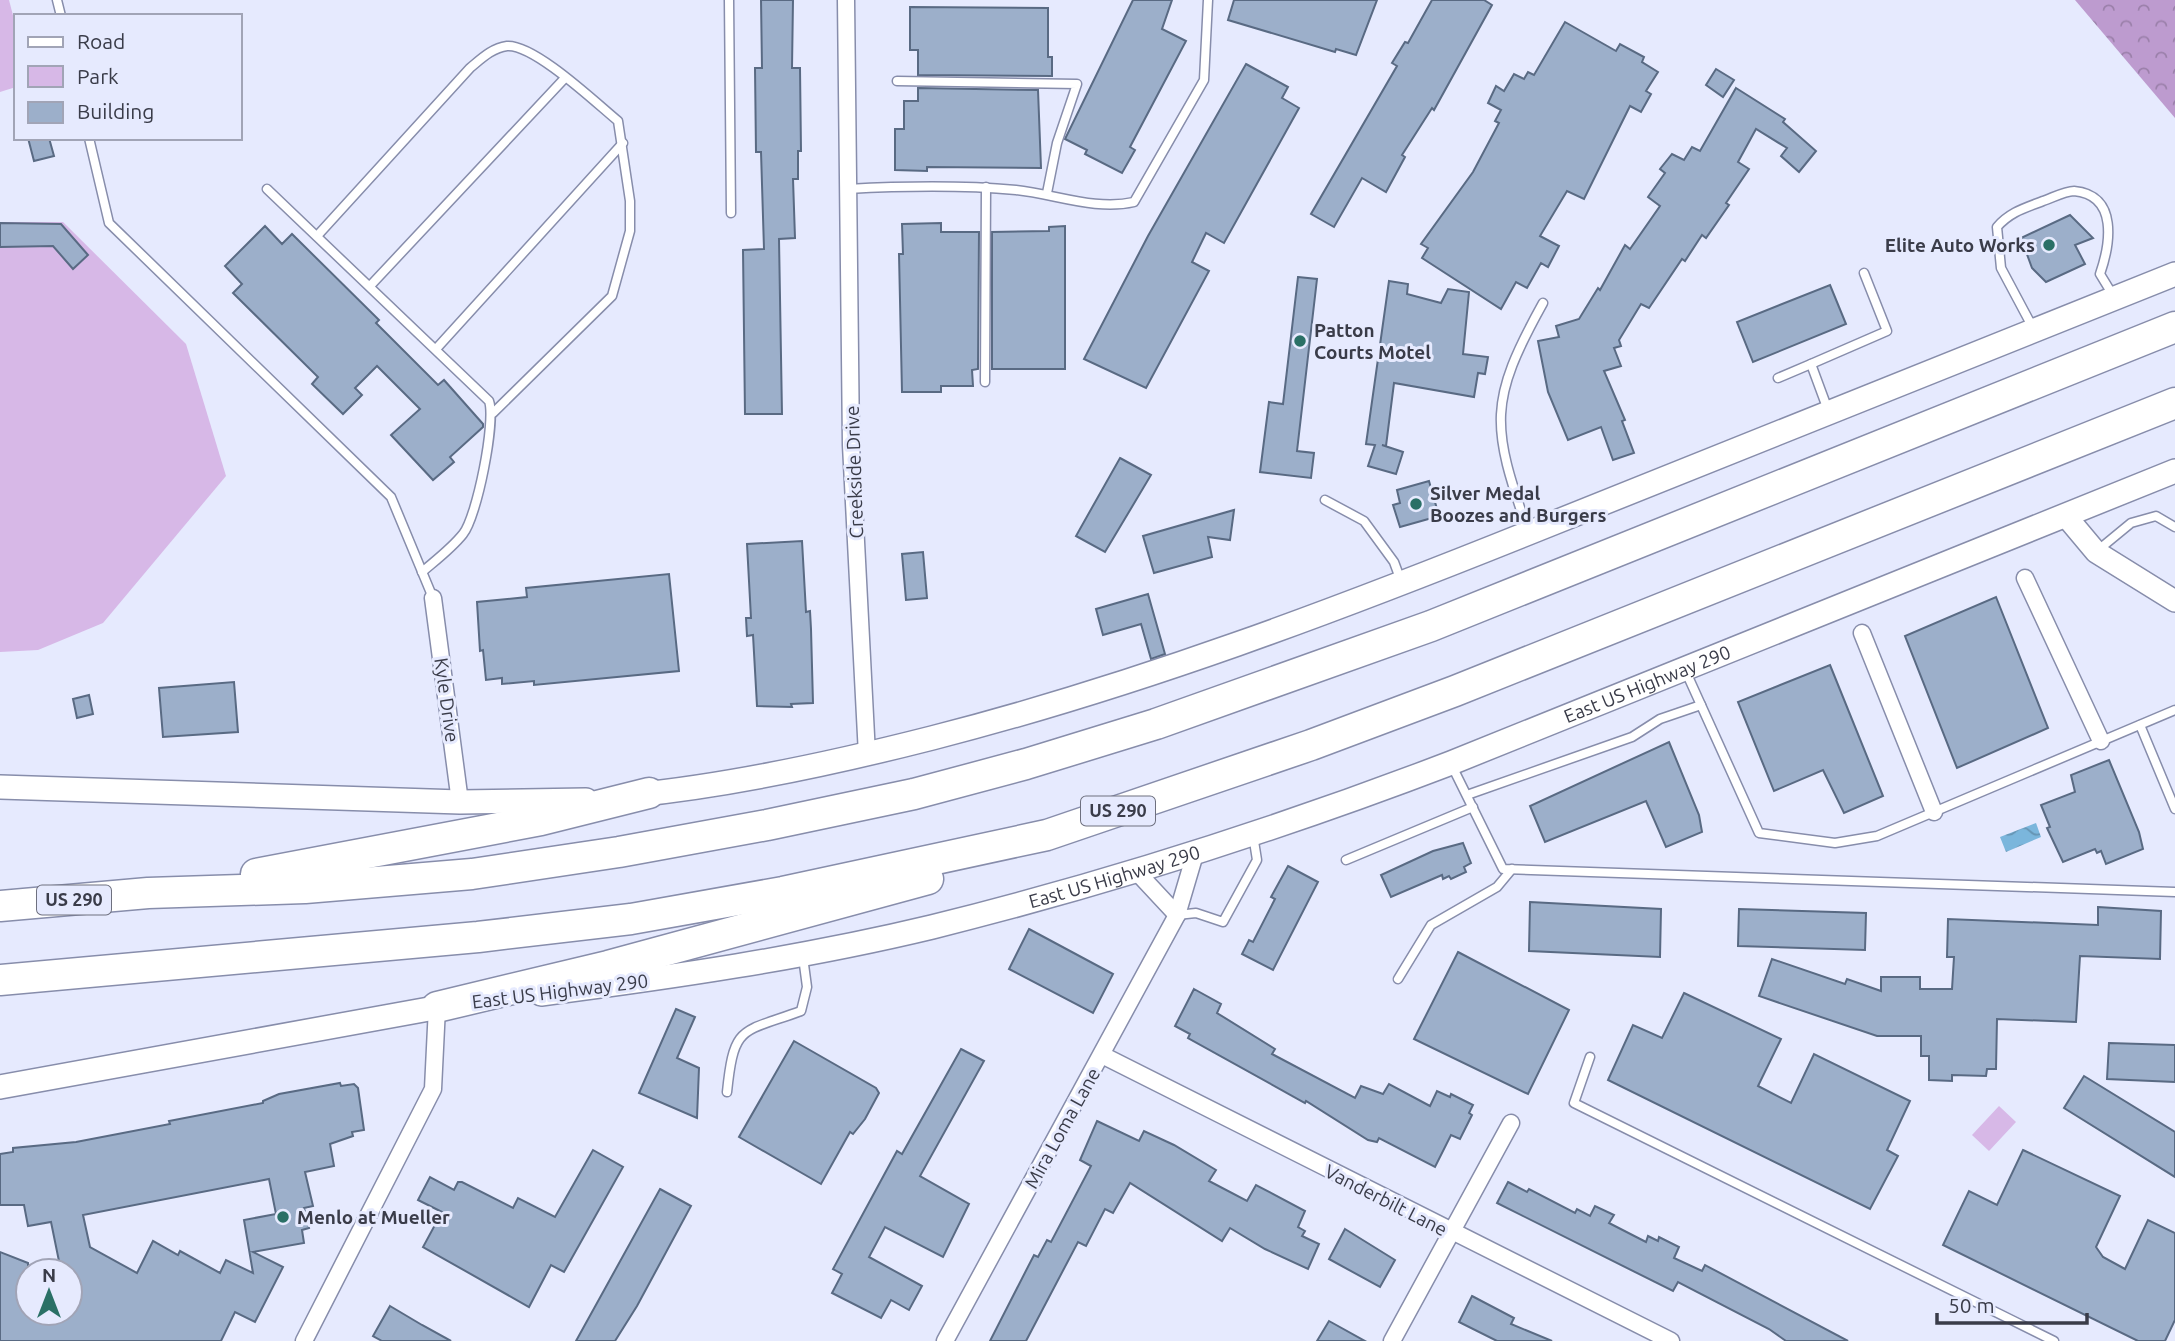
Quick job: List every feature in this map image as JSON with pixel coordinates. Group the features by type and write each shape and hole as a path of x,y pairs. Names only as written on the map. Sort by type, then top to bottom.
{"highway":[{"name":"US 290","path":"0,906 148,893 305,888 498,870 619,852 767,825 914,794 1026,764 1156,724 1431,626 2175,327"},
{"name":"US 290","path":"0,980 478,937 631,919 783,892 1047,835 1311,746 1455,691 2175,403"},
{"path":"148,893 541,820 649,793"},
{"path":"438,1007 608,966 913,884 1047,835"}],"main road":[{"path":"0,787 460,802 588,800 752,778 867,755 1012,718 1140,679 1402,584 2175,274"},
{"name":"East US Highway 290","path":"0,1087 438,1007 718,970 803,954 929,927 1136,871 1253,835 1451,763 2175,471"}],"street":[{"name":"Creekside Drive","path":"846,0 851,446 867,755"},
{"path":"2065,515 2096,552 2175,601"},
{"path":"2025,578 2101,741"},
{"name":"Kyle Drive","path":"433,598 460,802"},
{"path":"1862,633 1934,812"},
{"name":"Mira Loma Lane","path":"945,1341 1177,915 1195,854"},
{"path":"1136,871 1177,915"},
{"path":"304,1341 433,1089 438,1007"},
{"name":"Vanderbilt Lane","path":"1102,1055 1449,1232 1671,1341"},
{"path":"1392,1341 1449,1232 1511,1123"}],"lane":[{"path":"729,0 731,213"},
{"path":"848,190 986,187 1047,193 1112,207 1134,202 1204,80 1208,0"},
{"path":"317,236 470,68 492,50 520,47 541,57 564,79 618,121 631,201 630,231 612,296 493,413"},
{"path":"370,286 564,79"},
{"path":"897,81 1077,84 1057,143 1047,193"},
{"path":"89,140 109,223 391,497 433,598"},
{"path":"436,349 623,143"},
{"path":"985,382 986,187"},
{"path":"267,189 489,401 493,413 482,473 465,533 422,572"},
{"path":"2035,330 2001,268 1997,227 2009,214 2073,191 2095,198 2109,221 2110,247 2100,274 2115,298"},
{"path":"1778,378 1887,331 1864,273"},
{"path":"1529,533 1509,477 1500,436 1499,412 1504,384 1516,351 1543,303"},
{"path":"1811,364 1830,413"},
{"path":"1325,499 1364,521 1394,562 1402,584"},
{"path":"2096,552 2132,523 2156,516 2175,527"},
{"path":"1685,668 1759,833 1835,843 1877,836 2175,710"},
{"path":"1467,795 1632,737 1660,719 1702,705"},
{"path":"2140,725 2175,809"},
{"path":"1451,763 1503,869 2175,892"},
{"path":"1346,860 1473,807"},
{"path":"1177,915 1196,913 1223,922 1257,860 1253,835"},
{"path":"1398,979 1431,925 1497,887 1512,869"},
{"path":"727,1092 731,1052 743,1032 801,1011 807,987 803,954"},
{"path":"1590,1057 1574,1103 2054,1341"}],"green space":[{"path":"0,0 9,0 14,19 14,88 0,92"},
{"path":"2075,0 2175,0 2175,118"},
{"path":"0,222 63,222 186,344 226,476 103,623 38,650 0,652"},
{"path":"1999,1106 2016,1122 1989,1151 1972,1135"}],"water":[{"path":"2036,823 2041,837 2006,852 2000,837"}],"building":[{"path":"761,0 793,0 792,68 800,68 801,151 798,151 798,179 793,179 795,238 779,239 782,414 745,414 743,250 764,249 761,152 756,152 755,68 762,68"},
{"path":"1133,0 1172,0 1162,29 1186,41 1130,147 1135,150 1122,173 1085,154 1087,150 1065,139"},
{"path":"1234,0 1377,0 1356,55 1336,49 1335,52 1228,20"},
{"path":"1432,0 1484,0 1492,5 1434,110 1432,108 1402,155 1405,157 1386,192 1362,178 1334,227 1311,214 1397,66 1392,63 1405,42 1408,43"},
{"path":"910,7 1048,8 1048,57 1052,57 1052,76 918,75 918,50 910,50"},
{"path":"1565,22 1616,51 1620,44 1644,57 1642,62 1658,72 1646,91 1651,94 1641,112 1630,106 1584,199 1567,191 1540,236 1559,246 1548,267 1541,263 1527,288 1516,282 1501,309 1422,258 1428,248 1421,244 1473,172 1499,123 1495,121 1501,110 1488,103 1496,86 1504,91 1514,74 1524,79 1528,72 1534,75"},
{"path":"1246,64 1288,87 1282,98 1299,108 1224,243 1206,233 1192,262 1209,271 1146,388 1084,359 1148,236"},
{"path":"1716,69 1734,80 1723,97 1706,85"},
{"path":"918,88 1038,90 1041,168 927,167 927,171 895,170 895,129 904,129 904,101 918,101"},
{"path":"1736,88 1785,119 1783,122 1816,151 1799,172 1781,156 1787,148 1756,129 1738,162 1749,169 1726,203 1729,205 1706,238 1702,235 1685,261 1682,259 1649,308 1641,304 1619,340 1621,346 1614,348 1621,366 1604,371 1625,420 1622,421 1634,453 1613,460 1601,427 1568,440 1548,392 1538,341 1559,337 1556,326 1579,319 1598,288 1600,290 1625,245 1630,249 1660,206 1648,197 1665,173 1660,169 1672,154 1684,160 1692,147 1700,151"},
{"path":"29,140 50,140 54,156 34,161"},
{"name":"Elite Auto Works","path":"2070,215 2093,238 2075,245 2085,264 2046,282 2032,268 2021,238"},
{"path":"0,223 61,224 88,255 73,269 53,246 0,247"},
{"path":"941,223 941,232 979,232 978,369 972,370 973,386 941,386 941,392 902,392 899,254 903,254 902,224"},
{"path":"265,226 282,244 292,234 379,320 376,323 438,385 444,380 483,424 483,427 450,457 454,462 433,480 391,435 420,409 377,366 355,388 362,395 343,414 312,384 318,377 233,293 242,284 225,266"},
{"path":"1065,226 1065,369 992,369 992,232 1049,231 1049,227"},
{"name":"Patton Courts Motel","path":"1298,277 1317,279 1297,451 1314,453 1311,478 1260,472 1269,402 1283,404"},
{"path":"1389,281 1408,284 1407,294 1441,303 1448,289 1469,292 1463,354 1488,357 1485,374 1478,373 1474,397 1394,383 1386,446 1382,445 1403,452 1396,474 1368,466 1375,445 1366,444"},
{"path":"1830,285 1846,324 1753,362 1737,322"},
{"path":"1120,458 1151,475 1105,552 1076,536"},
{"name":"Silver Medal Boozes and Burgers","path":"1429,481 1439,516 1400,527 1393,505 1400,503 1397,490"},
{"path":"1234,510 1230,540 1208,537 1212,557 1154,573 1143,536"},
{"path":"802,541 806,612 810,611 813,703 791,704 792,707 757,706 753,635 747,636 746,618 751,618 747,544"},
{"path":"923,552 927,598 906,600 902,554"},
{"path":"669,574 679,671 534,685 534,681 502,684 502,678 486,680 483,650 480,651 477,602 527,597 526,588"},
{"path":"1148,594 1165,654 1151,659 1141,624 1103,635 1096,609"},
{"path":"1996,597 2048,728 1957,768 1905,636"},
{"path":"1830,665 1883,796 1844,813 1823,770 1774,791 1738,702"},
{"path":"234,682 238,732 163,737 159,688"},
{"path":"89,695 93,714 77,718 73,699"},
{"path":"1669,742 1699,815 1702,832 1666,847 1646,801 1545,842 1530,806"},
{"path":"2109,760 2139,832 2143,849 2106,864 2101,851 2097,853 2095,849 2063,862 2047,828 2050,827 2041,805 2075,792 2071,775"},
{"path":"1463,843 1471,863 1464,867 1466,872 1451,879 1449,876 1443,879 1442,875 1391,897 1381,875 1433,851"},
{"path":"1288,866 1318,882 1273,970 1242,954 1249,940 1253,942 1275,899 1271,897"},
{"path":"1530,902 1661,909 1660,957 1529,951"},
{"path":"2098,907 2161,911 2160,959 2080,956 2076,1022 1997,1019 1996,1069 1987,1069 1986,1076 1952,1075 1952,1081 1929,1080 1929,1056 1921,1056 1921,1036 1877,1036 1759,996 1772,959 1845,984 1847,979 1881,991 1881,977 1920,977 1920,989 1952,989 1954,957 1947,957 1948,919 2098,925"},
{"path":"1739,909 1866,913 1865,950 1738,946"},
{"path":"1029,929 1113,974 1093,1013 1009,969"},
{"path":"1458,952 1569,1010 1528,1094 1414,1039"},
{"path":"1194,989 1221,1004 1217,1013 1275,1049 1272,1054 1355,1098 1361,1086 1383,1094 1389,1084 1430,1106 1437,1091 1450,1097 1451,1094 1473,1105 1469,1113 1472,1115 1460,1139 1451,1135 1435,1167 1379,1138 1377,1142 1368,1140 1306,1101 1305,1103 1188,1038 1190,1034 1175,1026"},
{"path":"1684,993 1781,1039 1758,1086 1791,1103 1814,1054 1910,1101 1887,1150 1898,1156 1870,1209 1608,1080 1633,1025 1662,1038"},
{"path":"676,1009 695,1017 677,1058 699,1068 697,1118 639,1093"},
{"path":"794,1041 876,1088 879,1093 865,1119 853,1134 850,1132 821,1184 739,1137"},
{"path":"2109,1043 2175,1045 2175,1082 2107,1079"},
{"path":"961,1049 984,1061 920,1176 969,1204 943,1257 885,1227 869,1257 922,1286 909,1310 891,1300 881,1318 832,1293 842,1274 833,1269 897,1151 902,1154"},
{"path":"2084,1076 2175,1132 2175,1177 2064,1108"},
{"path":"340,1083 341,1086 354,1084 358,1088 364,1130 352,1132 353,1136 330,1144 334,1166 305,1172 313,1206 304,1208 309,1228 302,1230 304,1243 253,1252 283,1267 255,1322 235,1312 221,1341 0,1341 0,1252 14,1258 14,1327 84,1327 84,1257 58,1257 51,1222 28,1226 24,1205 0,1205 0,1154 13,1152 13,1148 76,1142 170,1124 169,1121 263,1101 279,1094","holes":["269,1179 276,1214 244,1220 253,1273 226,1260 220,1273 180,1251 178,1255 153,1241 137,1273 90,1247 83,1215"]},
{"path":"1097,1121 1139,1141 1144,1131 1174,1145 1216,1170 1209,1181 1247,1201 1256,1185 1305,1211 1298,1227 1305,1231 1302,1236 1319,1244 1308,1269 1265,1249 1230,1228 1222,1241 1130,1183 1113,1213 1105,1209 1086,1246 1078,1242 1026,1341 990,1341 1034,1255 1038,1257 1047,1240 1051,1242 1091,1166 1080,1160"},
{"path":"593,1150 623,1167 564,1272 551,1265 529,1307 423,1247 442,1212 418,1200 430,1177 454,1190 458,1182 462,1182 513,1208 518,1198 555,1217"},
{"path":"2023,1150 2120,1196 2096,1247 2103,1257 2125,1269 2148,1220 2175,1233 2175,1320 2165,1341 2138,1341 1943,1245 1969,1191 1997,1205"},
{"path":"1508,1182 1527,1192 1529,1189 1575,1213 1577,1209 1590,1216 1595,1206 1614,1215 1609,1223 1646,1242 1648,1236 1658,1241 1659,1237 1679,1247 1674,1258 1702,1271 1705,1265 1848,1341 1786,1341 1769,1329 1678,1282 1673,1291 1497,1203"},
{"path":"660,1189 691,1206 637,1306 615,1341 576,1341"},
{"path":"1345,1229 1395,1260 1380,1287 1329,1259"},
{"path":"1472,1296 1514,1318 1511,1324 1552,1341 1497,1341 1459,1322"},
{"path":"390,1306 451,1341 382,1341 373,1336"},
{"path":"1329,1321 1365,1341 1317,1341"}],"place":[{"name":"Elite Auto Works","path":"2049,245"},
{"name":"Patton Courts Motel","path":"1300,341"},
{"name":"Silver Medal Boozes and Burgers","path":"1416,504"},
{"name":"Menlo at Mueller","path":"283,1217"}]}
